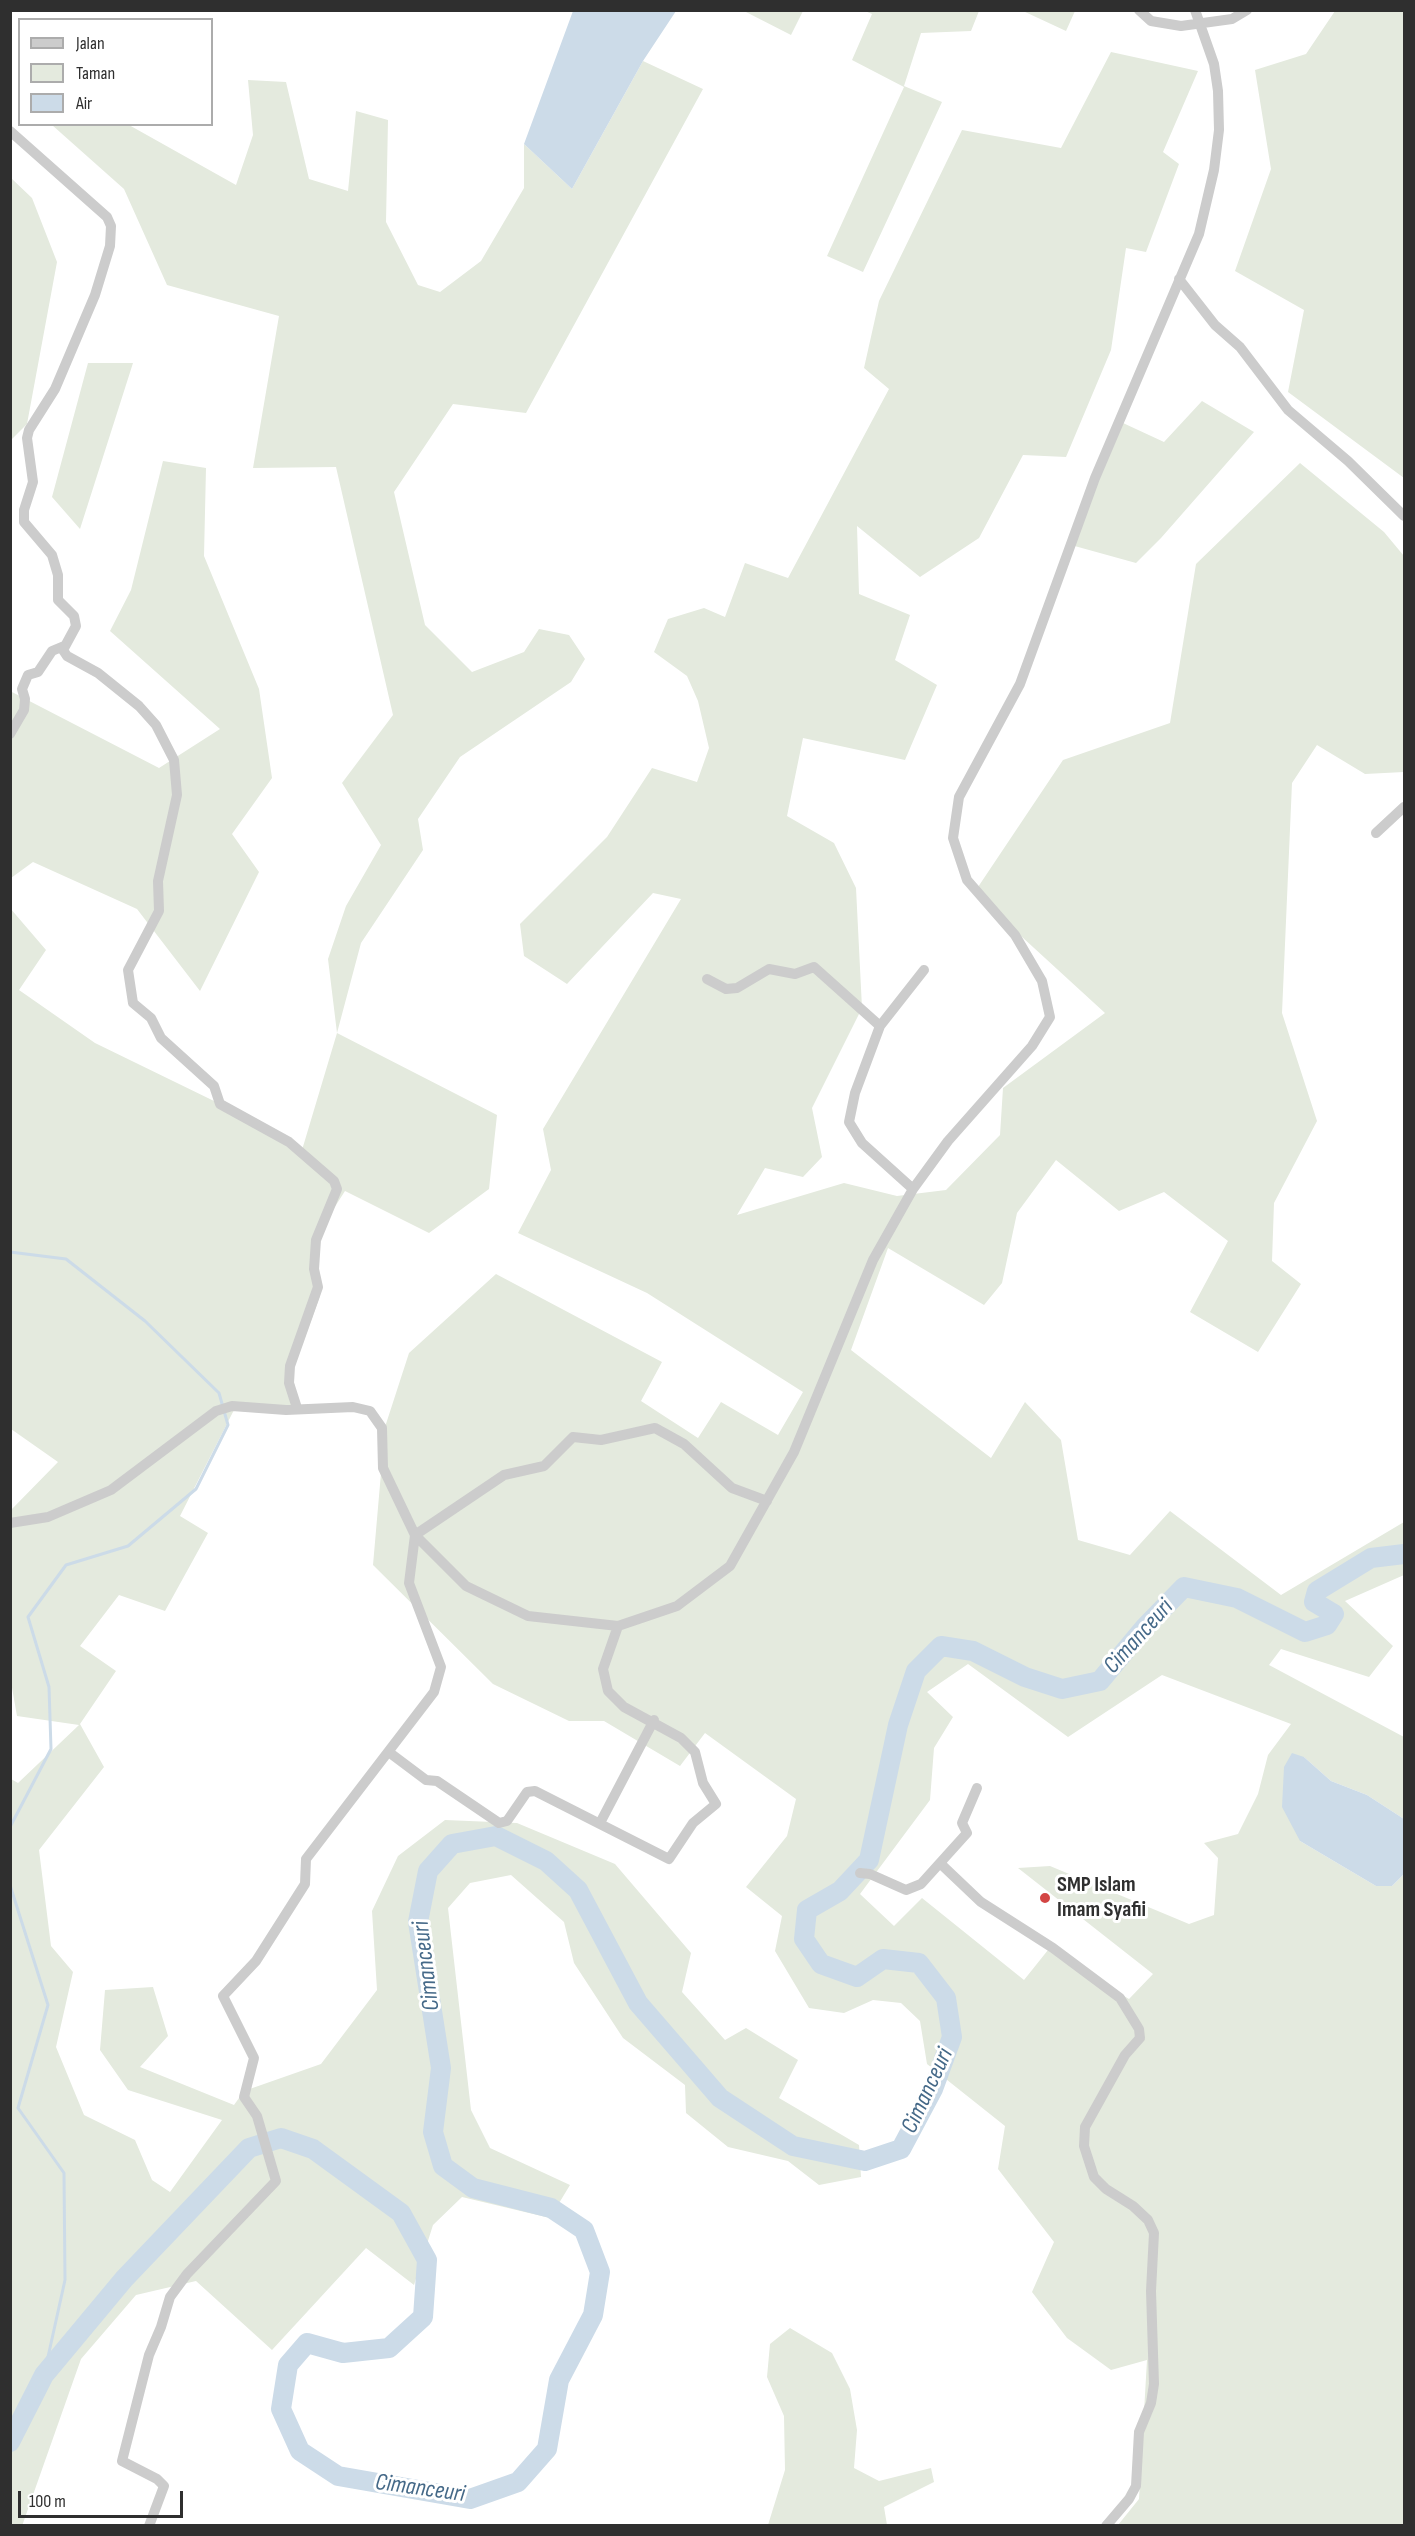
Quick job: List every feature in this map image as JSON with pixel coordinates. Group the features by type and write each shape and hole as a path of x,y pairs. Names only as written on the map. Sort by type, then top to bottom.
{"street":[{"path":"1139,10 1151,21 1180,26 1198,16 1232,19 1247,10"},
{"path":"10,1523 48,1517 111,1490 216,1411 232,1406 353,1407 370,1411 382,1428 383,1467 415,1535 466,1586 528,1616 618,1626 677,1606 730,1566 794,1452 873,1260 913,1189 948,1141 1032,1046 1050,1017 1042,981 1015,935 967,880 953,838 958,797 1020,684 1095,477 1199,234 1214,170 1219,130 1218,91 1214,64 1198,16"},
{"path":"10,131 106,217 111,226 110,246 94,295 55,388 29,430 27,438 33,482 24,510 24,522 52,555 58,575 58,600 74,616 76,626 64,646 52,651 38,672 28,675 22,689 25,699 24,710 10,734"},
{"path":"1179,279 1215,324 1240,347 1288,410 1348,461 1404,516"},
{"path":"64,646 67,656 98,673 140,706 156,725 174,760 177,795 159,881 159,911 128,970 133,1003 152,1018 161,1038 214,1086 220,1104 289,1142 334,1181 337,1189 316,1240 314,1269 318,1287 290,1366 289,1383 297,1408"},
{"path":"1376,833 1404,807"},
{"path":"707,979 726,989 736,988 769,969 795,974 814,967 880,1026"},
{"path":"913,1189 862,1143 849,1122 855,1093 880,1026 924,970"},
{"path":"149,2526 164,2486 158,2479 122,2461 149,2355 170,2297 187,2274 276,2181 257,2116 244,2097 254,2058 223,1996 256,1960 305,1884 306,1859 434,1692 441,1667 409,1583 415,1535 504,1475 544,1466 573,1437 601,1440 656,1428 684,1444 732,1488 766,1501"},
{"path":"390,1752 426,1780 437,1781 499,1823 507,1821 527,1792 535,1791 669,1859 693,1823 716,1804 703,1783 694,1752 681,1737 654,1720 624,1707 609,1691 603,1669 618,1626"},
{"path":"600,1822 654,1720"},
{"path":"860,1873 870,1874 906,1890 921,1884 967,1833 962,1823 976,1788"},
{"path":"941,1864 981,1902 1053,1948 1120,1998 1139,2029 1140,2038 1125,2055 1085,2127 1084,2146 1094,2176 1107,2189 1133,2206 1148,2220 1154,2233 1151,2291 1154,2384 1151,2403 1139,2432 1136,2486 1129,2499 1106,2526"}],"green space":[{"path":"744,11 803,11 791,35"},
{"path":"865,11 979,11 971,31 921,33 904,86 942,102 863,272 827,256 904,87 852,60 872,14"},
{"path":"1023,11 1075,11 1066,31"},
{"path":"1335,11 1404,11 1404,478 1288,392 1304,310 1235,271 1271,169 1255,70 1306,54"},
{"path":"1111,52 1198,71 1163,152 1179,164 1146,252 1126,248 1111,350 1066,457 1023,455 979,538 920,577 857,526 859,594 910,615 895,660 937,685 905,760 803,738 787,816 834,843 856,888 862,1008 812,1108 822,1157 803,1177 765,1168 737,1215 844,1183 897,1196 946,1190 1000,1135 1003,1088 1105,1013 974,893 1063,760 1170,723 1196,564 1300,463 1384,532 1404,556 1404,772 1365,774 1317,745 1292,783 1282,1013 1317,1121 1274,1203 1272,1261 1301,1284 1258,1352 1190,1312 1228,1241 1164,1192 1119,1211 1056,1160 1017,1213 1002,1283 984,1305 888,1248 851,1350 991,1458 1025,1402 1061,1440 1078,1540 1130,1555 1170,1511 1281,1595 1404,1522 1404,1575 1345,1601 1393,1646 1369,1677 1281,1649 1269,1665 1404,1737 1404,1819 1367,1795 1331,1781 1304,1757 1300,1841 1376,1886 1392,1886 1404,1874 1404,2525 1118,2525 1139,2499 1147,2360 1111,2370 1067,2338 1032,2292 1054,2242 998,2169 1005,2126 927,2064 920,2021 901,2003 873,2000 844,2013 809,2008 775,1951 782,1916 746,1887 787,1836 796,1799 705,1733 680,1766 604,1721 569,1721 493,1684 373,1565 385,1427 409,1353 496,1274 662,1362 641,1401 698,1438 721,1402 778,1435 803,1392 647,1293 518,1233 551,1170 543,1129 681,899 653,893 567,984 524,956 520,924 607,837 652,768 697,782 709,748 698,701 687,676 654,652 668,619 704,608 725,617 745,563 788,578 889,389 864,368 879,301 962,130 1061,148","holes":["968,1664 1068,1737 1162,1675 1291,1724 1268,1755 1258,1794 1238,1834 1204,1843 1218,1858 1214,1915 1189,1924 1050,1866 1018,1868 1153,1974 1129,1999 1048,1950 1024,1980 922,1898 894,1926 860,1894 930,1800 934,1748 953,1717 927,1692"]},
{"path":"643,61 703,89 526,413 453,404 394,492 425,625 472,672 524,652 539,629 569,635 585,659 571,682 460,757 418,819 423,850 361,943 337,1033 328,959 346,906 381,845 342,783 393,715 336,467 253,468 279,316 167,285 124,189 53,126 131,126 236,185 253,135 248,80 286,82 309,179 348,191 356,111 388,120 386,222 418,285 440,292 481,261 524,188 524,144 572,189"},
{"path":"11,178 32,198 57,262 27,424 11,440"},
{"path":"88,363 133,363 80,529 52,497"},
{"path":"1202,401 1254,432 1161,538 1136,563 1071,545 1123,423 1164,442"},
{"path":"163,461 206,468 204,556 259,689 272,778 232,834 259,872 200,991 137,909 33,862 11,878 10,691 159,768 220,729 110,631 131,590"},
{"path":"10,908 46,950 19,990 95,1043 214,1101 302,1150 337,1033 497,1115 489,1189 429,1233 345,1191 313,1241 320,1296 292,1373 299,1408 235,1408 180,1516 208,1533 165,1611 119,1595 80,1646 116,1671 80,1724 104,1767 39,1850 51,1946 73,1972 56,2047 84,2115 135,2140 152,2180 170,2192 222,2120 128,2090 100,2050 105,1990 153,1987 168,2036 140,2067 234,2105 244,2091 321,2064 377,1990 372,1911 398,1856 445,1820 517,1823 615,1864 691,1953 682,1992 725,2040 746,2028 798,2060 779,2098 859,2145 861,2177 819,2185 788,2161 728,2147 686,2113 685,2085 623,2038 574,1963 564,1922 511,1875 470,1883 448,1908 471,2110 490,2148 570,2185 550,2218 462,2197 433,2225 414,2285 366,2248 272,2350 196,2281 136,2295 81,2359 22,2526 10,2525 11,1779 18,1783 79,1725 17,1716 11,1682 11,1510 58,1462 11,1429"},
{"path":"790,2328 832,2353 850,2389 857,2430 854,2468 879,2481 931,2468 934,2482 884,2507 887,2525 768,2525 785,2470 784,2416 767,2377 770,2344"}],"water":[{"path":"573,11 676,11 643,61 572,189 524,144"},
{"path":"1292,1753 1304,1757 1331,1781 1367,1795 1404,1819 1404,1874 1392,1886 1376,1886 1300,1841 1282,1807 1284,1767"}],"waterway":[{"path":"10,1252 66,1259 145,1321 219,1393 228,1425 196,1489 128,1546 66,1565 28,1617 49,1687 51,1749 10,1827"},
{"name":"Cimanceuri","path":"10,2442 44,2375 124,2279 249,2148 281,2138 313,2149 401,2213 427,2260 423,2317 389,2348 343,2353 307,2343 288,2365 281,2409 300,2451 338,2476 470,2499 518,2482 547,2449 559,2380 593,2315 600,2272 584,2230 551,2208 473,2188 443,2166 433,2132 441,2068 418,1922 428,1871 452,1844 496,1836 546,1861 578,1890 638,2003 720,2098 793,2146 865,2161 901,2149 933,2089 952,2037 946,1998 919,1963 883,1959 857,1977 821,1964 804,1939 807,1910 840,1891 869,1860 898,1725 916,1671 941,1646 973,1651 1025,1677 1062,1689 1100,1681 1145,1627 1184,1587 1237,1598 1305,1632 1327,1625 1334,1614 1314,1602 1317,1591 1371,1558 1404,1554"},
{"path":"10,1885 48,2005 18,2108 64,2173 65,2280 44,2375"}],"place":[{"name":"SMP Islam Imam Syafii","path":"1045,1898"}]}
